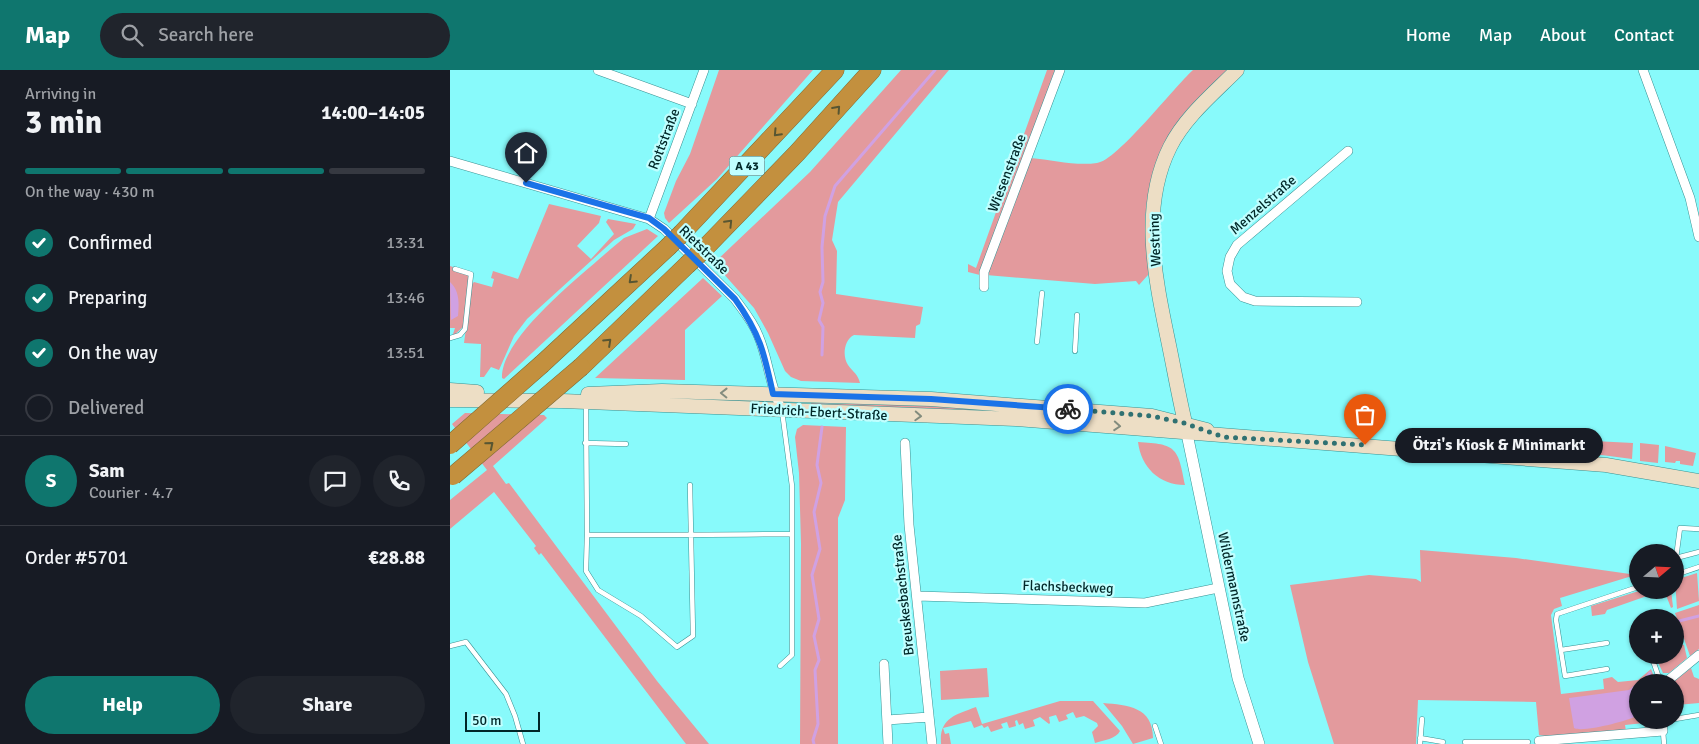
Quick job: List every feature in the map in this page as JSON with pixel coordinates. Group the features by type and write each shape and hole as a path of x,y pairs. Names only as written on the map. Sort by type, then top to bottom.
{"highway":[{"name":"A 43","path":"450,445 542,364 668,247 835,70"},
{"name":"A 43","path":"451,477 581,367 702,252 797,153 872,70"}],"main road":[{"name":"Westring","path":"1186,428 1154,256 1152,220 1155,198 1164,162 1180,132 1199,108 1237,70"},
{"name":"Friedrich-Ebert-Straße","path":"450,390 565,396 662,391 987,402 1152,416 1186,428"},
{"name":"Friedrich-Ebert-Straße","path":"450,400 586,402 1016,419 1157,429 1186,428"},
{"path":"1186,428 1224,437 1312,441 1606,465 1699,481"}],"street":[{"path":"598,70 692,104"},
{"name":"Rottstraße","path":"649,218 704,70"},
{"name":"Wiesenstraße","path":"984,287 984,272 1060,70"},
{"path":"1643,70 1690,198 1699,237"},
{"name":"Menzelstraße","path":"1348,151 1237,245 1230,257 1227,271 1230,284 1236,291 1243,297 1255,301 1357,302"},
{"name":"Rietstraße","path":"450,161 649,218 664,229 735,299 744,312 758,334 773,394 782,410"},
{"name":"Wildermannstraße","path":"1186,428 1238,678 1259,744"},
{"name":"Breuskesbachstraße","path":"905,443 909,525 932,744"},
{"name":"Flachsbeckweg","path":"916,596 1145,603 1218,588"},
{"path":"1675,674 1699,655"},
{"path":"884,664 888,744"},
{"path":"887,720 929,717"},
{"path":"1539,742 1663,731"}],"lane":[{"path":"450,338 460,336 464,329 471,274 455,268"},
{"path":"1038,342 1042,293"},
{"path":"1075,350 1077,315"},
{"path":"586,402 586,571 598,590 641,616 677,646 693,636 690,486"},
{"path":"780,666 792,655 792,486 782,410"},
{"path":"585,443 626,444"},
{"path":"1677,544 1680,528 1699,529"},
{"path":"587,535 690,536 791,534"},
{"path":"1684,556 1699,552"},
{"path":"1684,572 1699,567"},
{"path":"1607,669 1565,676 1556,620 1557,614 1629,590"},
{"path":"450,646 466,642 506,694 523,744"},
{"path":"1561,650 1607,643"},
{"path":"1684,717 1699,715"},
{"path":"1420,744 1422,719"},
{"path":"1155,726 1161,744"},
{"path":"1663,731 1664,744"},
{"path":"1420,738 1443,742"},
{"path":"1465,742 1528,742"}],"shaded area":[{"path":"719,70 813,70 717,179 669,223 664,213 676,181 690,154"},
{"path":"901,70 949,70 838,202 832,240 837,251 836,294 923,307 920,324 916,326 915,338 854,335 851,337 846,344 845,357 860,383 801,381 791,377 785,371 768,333 754,308 714,263 810,172"},
{"path":"1047,70 1055,70 980,275 968,272 968,264 976,268"},
{"path":"1193,70 1227,70 1186,116 1155,170 1149,190 1145,218 1148,275 1139,285 1136,281 1095,284 986,275 1031,158 1081,164 1097,163 1106,159 1131,137"},
{"path":"549,204 601,216 599,223 577,246 591,259 614,234 606,222 608,219 636,224 633,229 614,240 527,319 514,336 499,370 491,367 484,377 480,377 481,344 464,343 472,284 474,282 492,287 494,279 491,278 493,271 518,279"},
{"path":"647,229 658,236 504,379 502,378 505,362 514,344 545,308 624,238"},
{"path":"450,266 453,267 453,270 468,275 469,279 463,327 452,337 455,328 450,328"},
{"path":"703,278 722,296 685,330 685,380 595,378"},
{"path":"450,282 456,289 459,302 458,316 451,320"},
{"path":"811,403 949,406 1101,415 811,408"},
{"path":"465,413 544,415 547,418 493,466 506,484 509,483 657,681 709,744 686,744 541,553 539,555 534,548 536,546 494,492 450,529 450,500 487,470 452,424"},
{"path":"803,425 846,427 845,500 838,518 838,744 800,744 801,544 799,473 795,437 797,429"},
{"path":"1594,441 1633,443 1632,459 1594,454"},
{"path":"1138,442 1161,444 1174,450 1180,463 1185,485 1167,482 1153,473 1143,459"},
{"path":"1587,442 1588,453 1556,450 1556,443"},
{"path":"1640,443 1659,445 1658,463 1640,461"},
{"path":"1665,446 1696,453 1693,466 1680,464 1680,461 1675,463 1665,462"},
{"path":"1420,550 1516,558 1629,574 1629,577 1560,598 1562,606 1554,609 1551,615 1561,694 1604,689 1603,679 1612,677 1618,682 1629,681 1629,725 1625,725 1626,731 1547,738 1546,736 1539,735 1536,702 1418,700 1416,744 1334,744 1308,662 1290,585 1369,575 1416,579 1421,582"},
{"path":"1697,573 1699,601 1677,609 1676,599 1684,599 1684,577"},
{"path":"1629,594 1629,599 1638,599 1607,610 1605,614 1592,616 1591,606"},
{"path":"1668,599 1672,599 1673,607 1671,608"},
{"path":"1699,605 1699,649 1690,656 1684,639 1684,610"},
{"path":"1684,645 1687,658 1684,660"},
{"path":"1659,664 1680,664 1669,673 1663,673"},
{"path":"987,668 989,697 941,700 940,671"},
{"path":"1691,668 1694,677 1699,679 1699,703 1684,704 1683,674"},
{"path":"1651,669 1653,674 1645,674"},
{"path":"1629,690 1629,719 1595,728 1574,728 1569,698"},
{"path":"1060,701 1093,701 1120,731 1113,738 1095,743 1092,732 1098,726 1097,723 1084,716 1076,718 1073,712 1066,715 1068,719 1059,722 1056,715 1049,717 1049,724 1040,717 1033,720 1035,726 1025,729 1023,723 1019,725 1017,720 1015,721 1016,726 1009,728 1007,722 1001,724 1003,728 991,732 988,726 984,728 982,725 974,728 971,721 943,728 955,715 976,707 982,724"},
{"path":"1103,703 1130,707 1144,714 1152,728 1153,738 1133,744 1122,726"},
{"path":"943,728 945,734 949,733 951,744 941,744"}],"waterway":[{"path":"822,355 823,327 819,320 823,303 820,292 823,282 822,247 825,216 835,186 935,70"},
{"path":"814,744 813,740 818,724 815,670 819,660 814,636 819,619 812,575 820,549 814,512 821,483 817,465 822,427"},
{"path":"1684,620 1699,616"}],"way so far":[{"path":"1068,409 1152,416 1184,423 1224,437 1365,445"}],"place":[{"name":"Ötzi's Kiosk & Minimarkt","path":"1365,445"}],"route":[{"path":"526,183 625,213 649,218 664,229 735,299 744,312 758,334 773,394 931,399 1068,409"}]}
